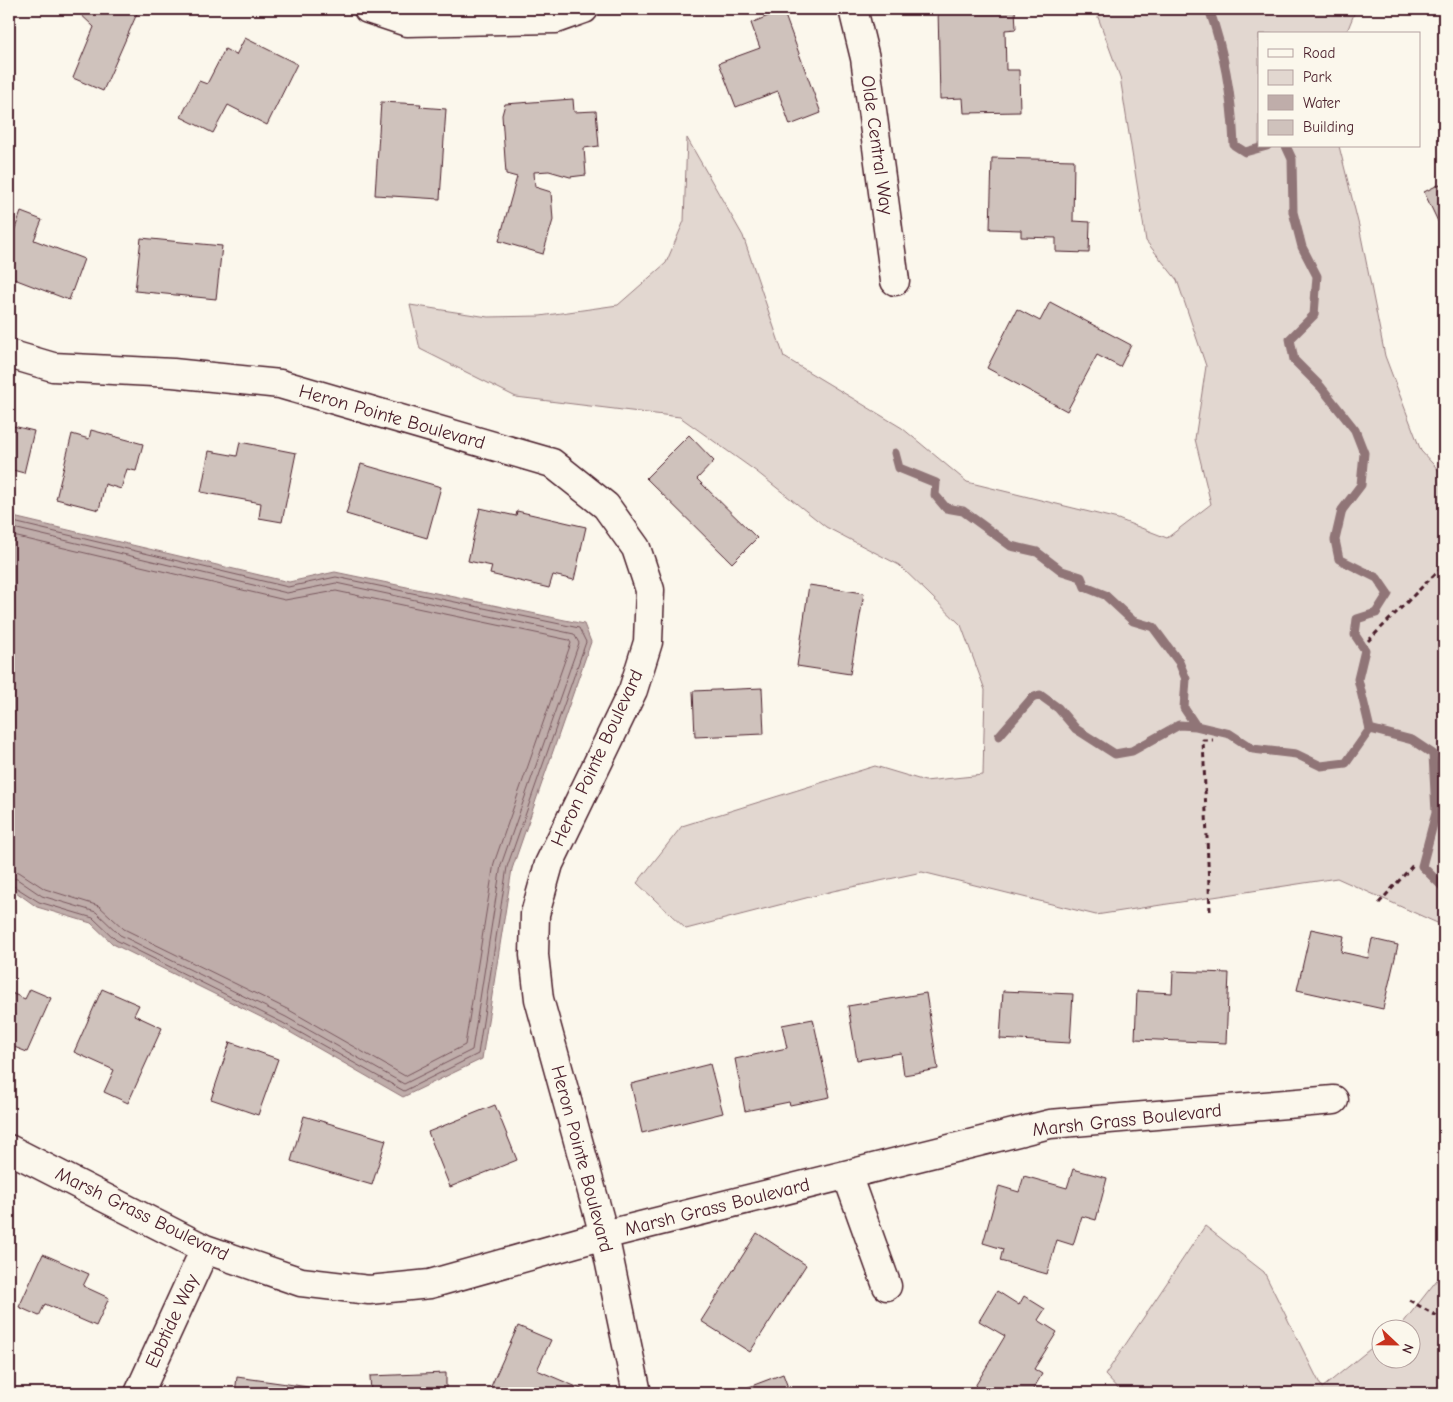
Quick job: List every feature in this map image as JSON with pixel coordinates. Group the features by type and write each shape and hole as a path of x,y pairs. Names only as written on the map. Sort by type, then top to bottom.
{"street":[{"path":"368,9 407,22 556,19 584,9"},
{"name":"Olde Central Way","path":"853,9 865,58 896,281"},
{"name":"Heron Pointe Boulevard","path":"9,354 54,368 174,373 280,384 552,463 606,506 636,548 650,590 648,642 633,690 549,864 534,914 534,955 539,999 604,1235 637,1393"},
{"name":"Marsh Grass Boulevard","path":"9,1150 205,1249 301,1282 369,1290 430,1284 604,1235 1050,1124 1334,1100"},
{"path":"847,1175 887,1286"},
{"name":"Ebbtide Way","path":"139,1393 205,1249"}],"path":[{"path":"1368,641 1444,565"},
{"path":"1210,911 1203,740 1213,740"},
{"path":"1379,903 1413,865"},
{"path":"1408,1300 1444,1320"}],"green space":[{"path":"1095,9 1356,9 1347,32 1258,32 1258,148 1340,148 1359,226 1385,356 1421,451 1444,476 1444,926 1337,878 1096,915 922,872 833,891 686,929 637,883 682,826 875,766 925,781 983,775 985,690 961,625 899,565 826,527 757,472 680,417 516,397 420,349 410,305 488,317 540,316 618,305 666,263 684,221 687,138 743,236 784,357 902,428 967,482 1118,519 1167,538 1211,504 1195,439 1206,366 1177,280 1146,241 1120,77"},
{"path":"1205,1226 1264,1272 1322,1388 1370,1349 1370,1370 1420,1370 1420,1320 1405,1320 1444,1271 1444,1393 1122,1393 1105,1375"}],"water":[{"path":"9,516 289,582 335,572 584,624 591,642 512,869 482,1059 403,1097 281,1027 113,944 91,923 37,907 9,887"}],"building":[{"path":"75,9 139,9 103,91 73,78 94,27"},
{"path":"938,9 1015,9 1016,29 1005,30 1006,70 1019,70 1020,112 964,113 963,98 940,99"},
{"path":"783,10 821,113 790,125 778,91 736,107 719,63 760,48 751,23"},
{"path":"245,38 297,64 267,125 228,105 213,133 181,117 199,81 207,84 225,49 236,55"},
{"path":"573,99 574,112 596,111 599,146 584,148 586,175 570,177 549,171 534,172 535,187 551,192 553,220 543,254 499,241 517,177 506,174 502,115 505,104"},
{"path":"381,102 421,104 420,107 446,109 440,199 375,195"},
{"path":"992,158 1074,160 1073,221 1090,222 1089,253 1056,252 1056,238 1021,237 1021,230 990,229"},
{"path":"1444,182 1444,234 1424,192"},
{"path":"21,212 42,220 34,240 84,259 69,300 9,277 9,245"},
{"path":"141,238 222,246 216,299 135,291"},
{"path":"1050,302 1131,345 1120,367 1097,355 1067,411 987,368 1017,309 1040,321"},
{"path":"9,425 34,431 24,473 9,469"},
{"path":"91,430 143,444 136,471 127,469 121,489 105,484 99,510 56,499 72,434 89,439"},
{"path":"689,435 714,461 697,479 757,538 732,563 646,478"},
{"path":"240,442 296,453 282,522 259,518 261,503 201,492 209,451 237,456"},
{"path":"361,464 441,487 427,538 346,514"},
{"path":"480,508 516,516 517,511 586,527 574,580 553,575 549,588 490,574 492,566 468,561"},
{"path":"809,585 864,593 850,674 797,666"},
{"path":"762,688 764,734 695,737 693,691"},
{"path":"1311,929 1344,936 1341,952 1368,958 1372,939 1398,945 1383,1009 1297,990"},
{"path":"1173,971 1229,973 1226,1043 1135,1039 1137,991 1172,993"},
{"path":"30,989 51,998 27,1052 9,1045 9,992 25,999"},
{"path":"102,989 139,1005 134,1015 162,1028 128,1103 104,1092 114,1070 74,1052"},
{"path":"1003,991 1073,994 1070,1043 1000,1039"},
{"path":"926,993 938,1069 904,1075 901,1053 857,1060 848,1006"},
{"path":"813,1019 830,1097 790,1105 789,1102 745,1111 735,1059 787,1048 782,1025"},
{"path":"230,1042 278,1059 258,1115 211,1099"},
{"path":"710,1064 723,1113 642,1133 631,1084"},
{"path":"495,1105 517,1160 450,1187 428,1132"},
{"path":"304,1116 386,1140 372,1185 291,1161"},
{"path":"1073,1169 1107,1178 1096,1220 1082,1216 1073,1245 1057,1240 1047,1274 1000,1261 1003,1249 983,1243 999,1186 1019,1192 1024,1176 1067,1188"},
{"path":"757,1233 806,1265 750,1352 701,1321"},
{"path":"43,1254 89,1274 83,1286 109,1298 96,1326 45,1304 39,1316 19,1307"},
{"path":"997,1291 1019,1305 1024,1296 1045,1309 1038,1320 1057,1332 1034,1369 1042,1374 1031,1393 971,1393 1005,1336 979,1321"},
{"path":"518,1326 551,1340 537,1370 586,1391 584,1393 488,1393"},
{"path":"446,1373 446,1393 371,1393 370,1376"},
{"path":"783,1374 790,1393 733,1393"},
{"path":"237,1377 323,1389 322,1393 235,1393"}],"waterway":[{"path":"1209,9 1227,76 1232,110 1234,145 1245,152 1260,148"},
{"path":"1287,148 1292,159 1293,212 1302,247 1317,276 1314,315 1290,339 1294,360 1321,387 1355,430 1364,453 1361,485 1342,510 1335,540 1339,559 1377,578 1388,594 1376,613 1357,619 1355,635 1365,650 1358,679 1370,729 1412,740 1433,754 1436,813 1422,866 1444,888"},
{"path":"895,453 899,468 936,483 935,495 946,508 963,511 1011,546 1037,552 1062,571 1081,577 1085,587 1105,595 1133,621 1153,627 1179,662 1186,679 1184,708 1196,726 1230,734 1253,749 1296,754 1321,766 1346,763 1370,729"},
{"path":"999,736 1032,698 1040,695 1058,708 1076,729 1115,754 1132,751 1179,725 1196,726"}]}
